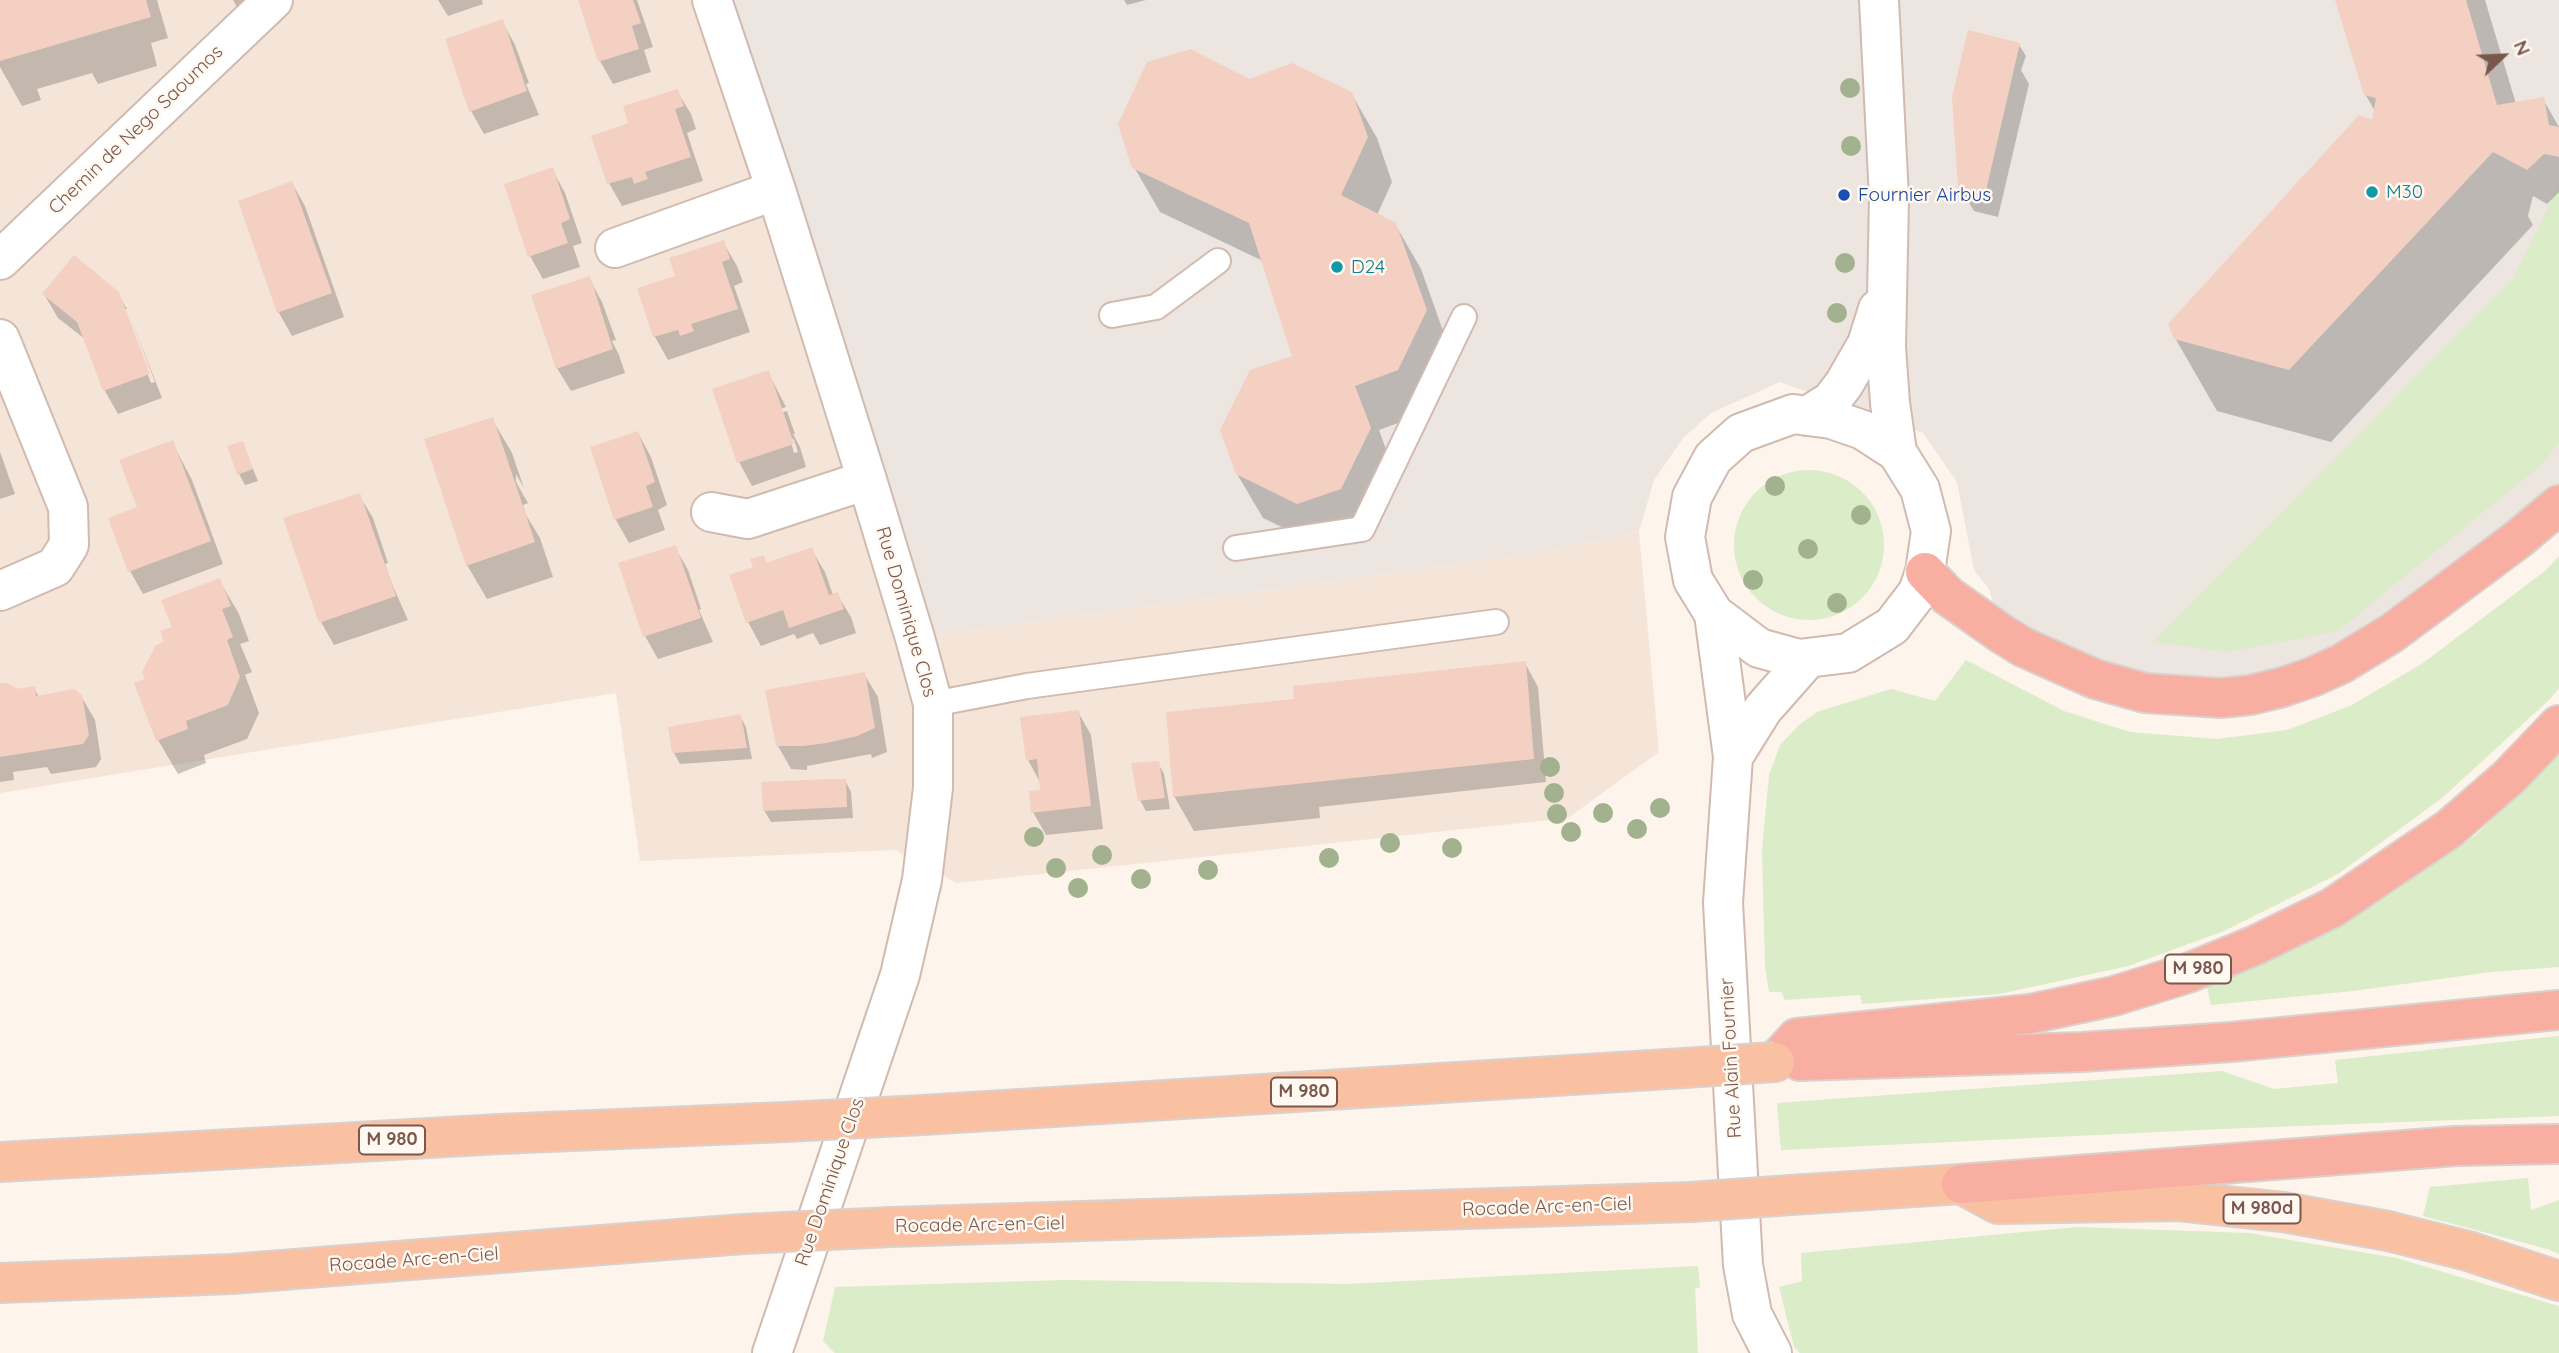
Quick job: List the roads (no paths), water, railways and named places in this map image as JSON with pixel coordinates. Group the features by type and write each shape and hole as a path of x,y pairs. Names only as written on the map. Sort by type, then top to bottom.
{"highway":[{"path":"1925,572 1948,596 2002,634 2023,647 2095,679 2145,693 2221,698 2250,695 2312,677 2341,664 2372,645 2459,584 2559,505"},
{"name":"M 980","path":"1775,1062 1797,1038 2030,1014 2114,996 2188,973 2245,949 2332,908 2449,829 2509,777 2559,725"},
{"name":"M 980","path":"0,1161 514,1133 923,1115 1775,1062 2082,1052 2231,1042 2559,1010"},
{"path":"1961,1184 2456,1146 2559,1144"},
{"name":"Rocade Arc-en-Ciel","path":"0,1283 232,1275 743,1234 1690,1202 1961,1184"},
{"name":"M 980d","path":"1961,1184 1998,1204 2178,1201 2283,1212 2402,1234 2468,1251 2559,1281"}],"street":[{"name":"Chemin de Nego Saoumos","path":"0,260 273,0"},
{"name":"Rue Dominique Clos","path":"712,0 776,190 867,480 933,704 932,801 922,880 900,975 772,1353"},
{"name":"Rue Alain Fournier","path":"1879,0 1889,198 1886,347 1897,452"},
{"path":"615,248 776,190"},
{"name":"Rue Alain Fournier","path":"1807,416 1831,401 1856,364 1867,344 1888,277"},
{"path":"0,339 68,507 69,544 55,567 0,591"},
{"name":"Rue Alain Fournier","path":"1793,414 1831,419 1863,430 1897,452 1920,489 1931,531 1925,572 1917,592 1892,626 1848,653 1799,659 1759,648 1714,614 1693,580 1685,537 1692,496 1713,458 1741,433 1793,414"},
{"path":"710,512 748,519 867,480"},
{"name":"Rue Alain Fournier","path":"1714,614 1733,757 1723,903 1743,1265 1752,1314 1772,1353"},
{"name":"Rue Alain Fournier","path":"1733,757 1763,709 1808,658"}],"lane":[{"path":"1112,315 1156,307 1218,261"},
{"path":"1236,548 1362,529 1464,317"},
{"path":"933,704 1027,686 1496,622"}],"place":[{"name":"M30","path":"2372,192"},
{"name":"Fournier Airbus","path":"1844,195"},
{"name":"D24","path":"1337,267"}]}
